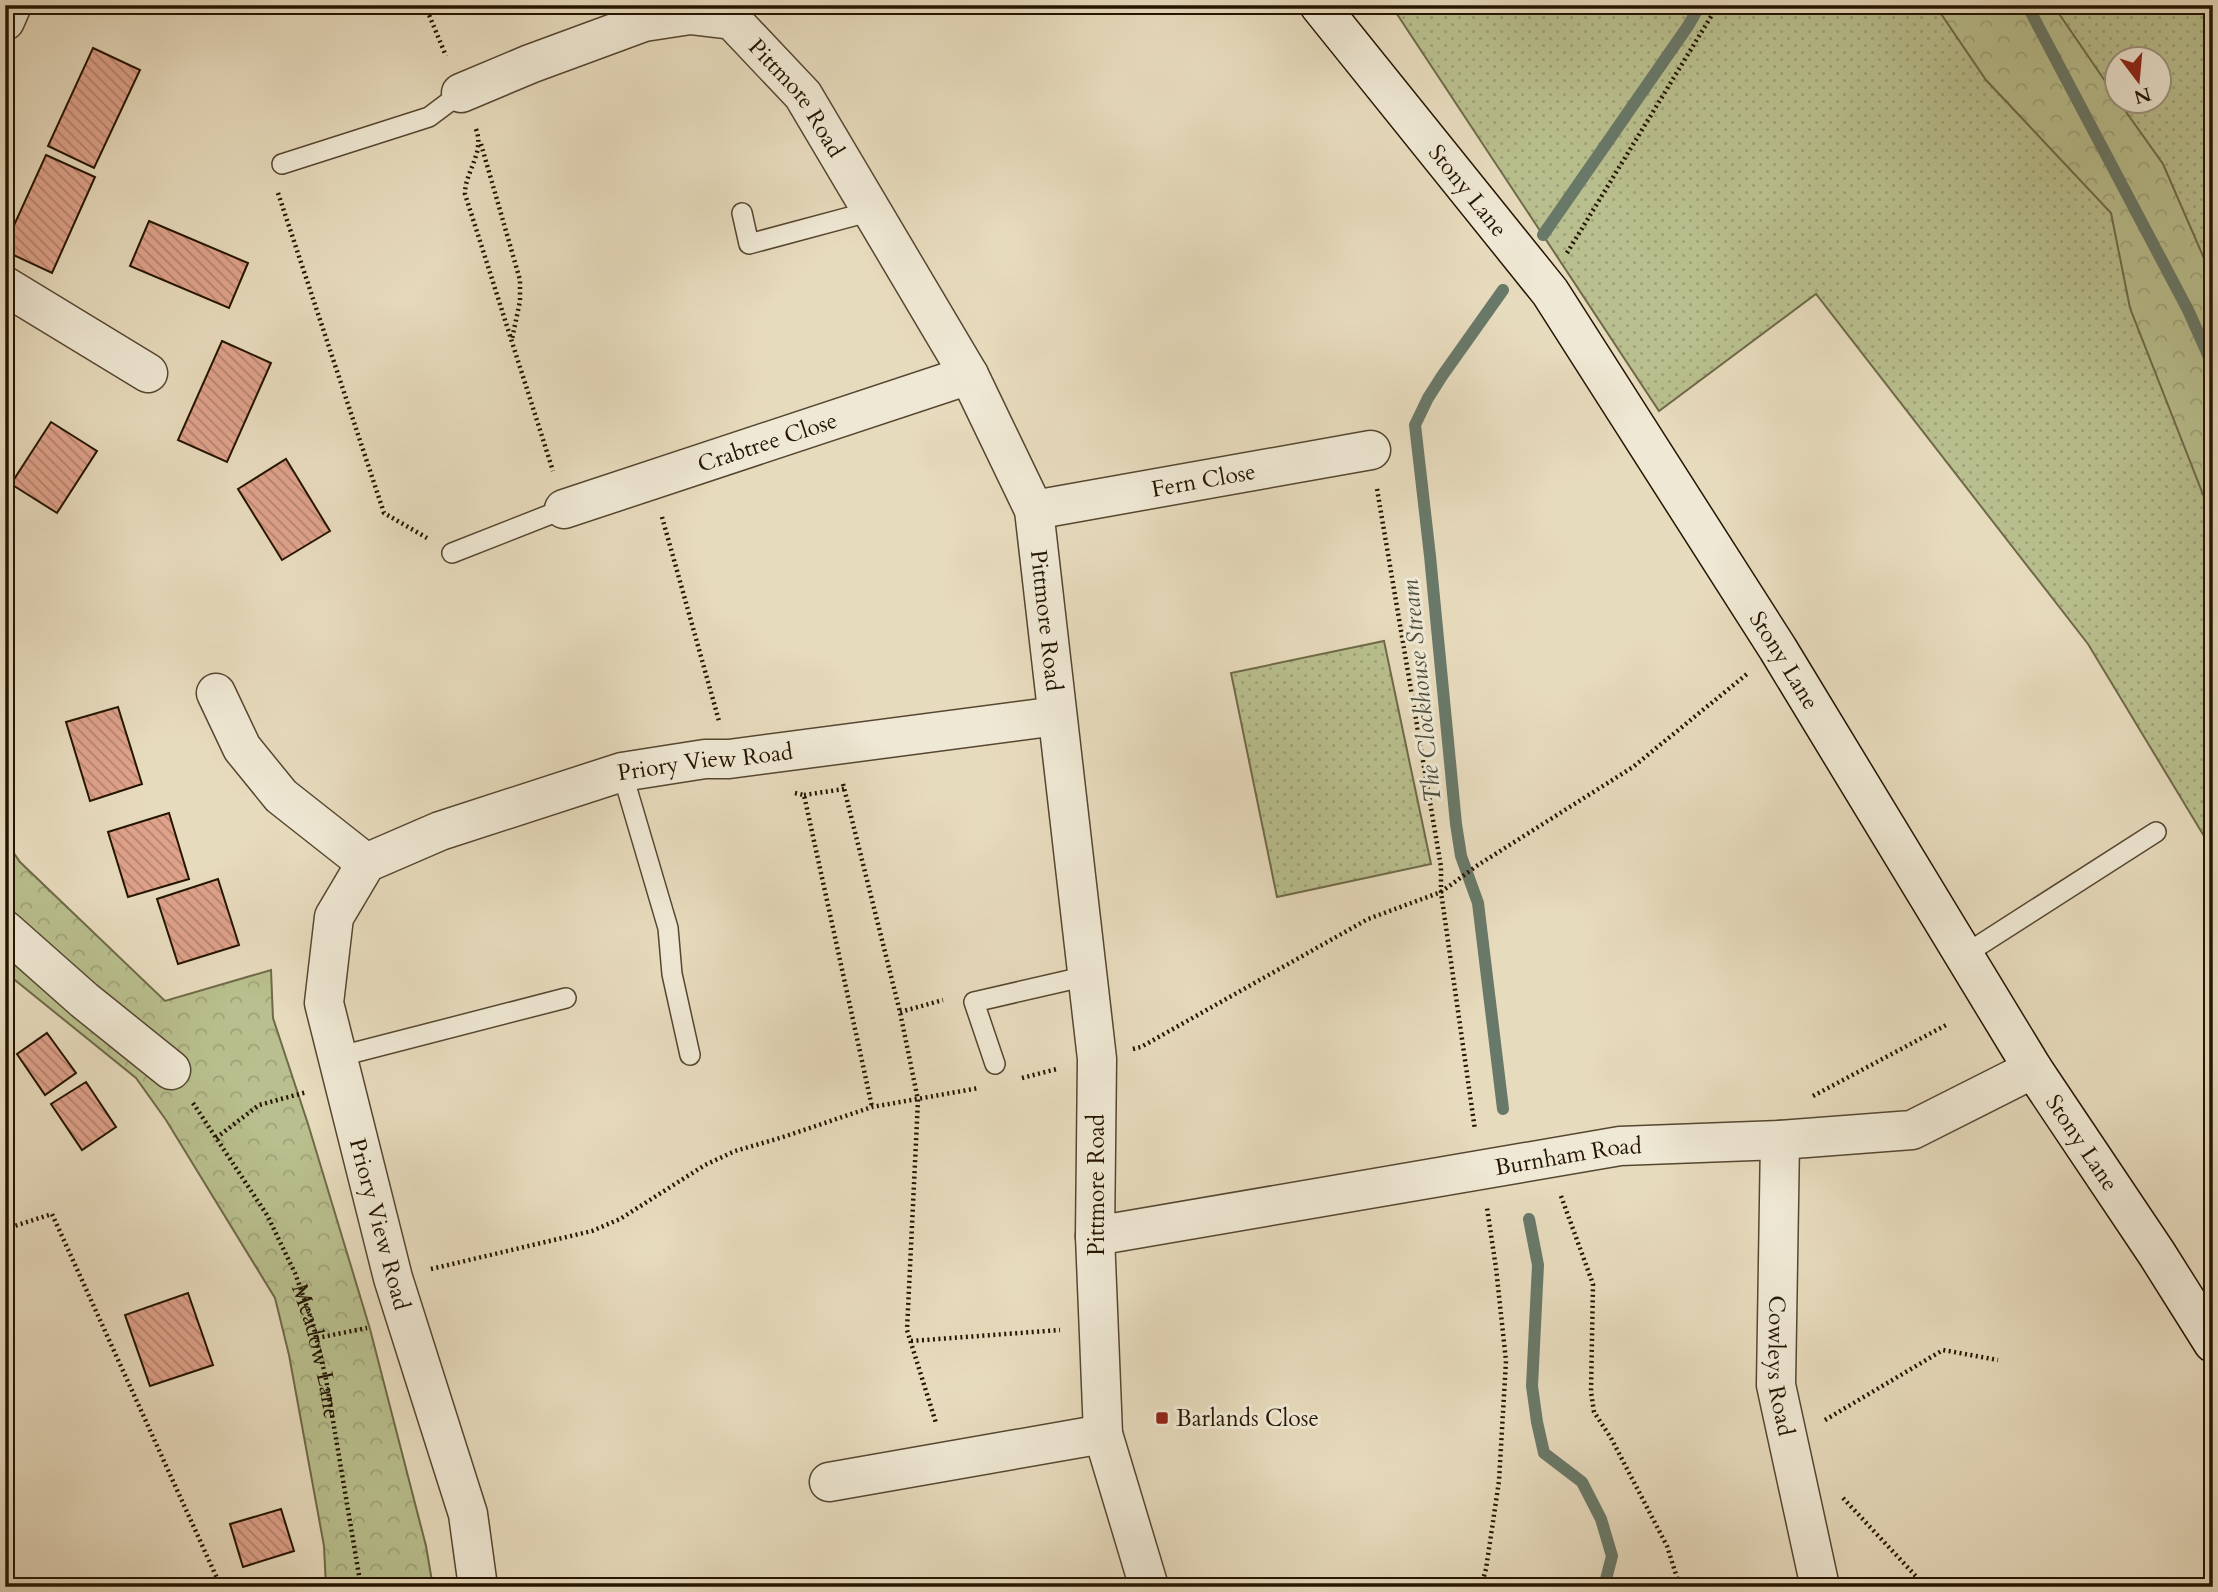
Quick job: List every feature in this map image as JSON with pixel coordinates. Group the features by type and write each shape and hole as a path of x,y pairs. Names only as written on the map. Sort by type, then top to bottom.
{"street":[{"path":"5,21 12,5"},
{"name":"Stony Lane","path":"1318,5 1550,292 1778,649 2033,1069 2213,1343"},
{"name":"Pittmore Road","path":"461,93 644,22 690,15 732,20 803,95 969,375 1034,510 1097,1059 1095,1236 1103,1434 1149,1587"},
{"path":"5,286 148,373"},
{"name":"Crabtree Close","path":"564,509 969,375"},
{"name":"Fern Close","path":"1034,510 1371,450"},
{"path":"216,693 242,748 281,796 366,863"},
{"name":"Priory View Road","path":"478,1587 468,1514 393,1278 324,1003 334,917 366,863 440,831 622,772 705,759 729,759 1057,716"},
{"path":"5,930 84,1000 171,1070"},
{"name":"Burnham Road","path":"1095,1236 1620,1146 1788,1139 1912,1130 2033,1069"},
{"name":"Cowleys Road","path":"1788,1139 1776,1385 1820,1587"},
{"path":"829,1482 1103,1434"}],"lane":[{"path":"282,164 429,117 461,93"},
{"path":"742,213 749,244 872,211"},
{"path":"452,553 564,509"},
{"path":"622,772 668,929 672,974 690,1055"},
{"path":"1964,955 2156,832"},
{"path":"995,1064 974,1002 1087,976"},
{"path":"340,1069 566,998"}],"path":[{"path":"425,5 478,136 520,280 520,301 511,340"},
{"path":"1550,292 1561,262 1718,5"},
{"path":"478,136 479,150 465,183 465,194 564,509"},
{"path":"282,164 275,186 384,513 452,553"},
{"path":"1371,450 1441,867 1441,892 1496,1268 1506,1361 1499,1481 1481,1587"},
{"path":"651,479 729,759"},
{"path":"1013,1080 1141,1047 1368,919 1441,892 1478,865 1633,766 1778,649"},
{"path":"833,746 900,1012 918,1100 907,1330 937,1429 951,1460"},
{"path":"792,792 804,795 844,789"},
{"path":"804,795 872,1107"},
{"path":"900,1012 957,997 974,1002"},
{"path":"1788,1139 1798,1104 1948,1024"},
{"name":"Meadow Lane","path":"340,1069 259,1105 216,1138 267,1215 295,1273 317,1338 361,1587"},
{"path":"393,1278 592,1231 620,1219 705,1165 735,1151 780,1139 872,1107 989,1086"},
{"path":"1547,1159 1593,1284 1591,1392 1594,1412 1611,1438 1667,1546 1680,1587"},
{"path":"5,1229 52,1214 221,1587"},
{"path":"317,1338 406,1320"},
{"path":"911,1341 1098,1327"},
{"path":"1788,1441 1943,1350 1998,1360"},
{"path":"1797,1481 1836,1490 1926,1587"}],"green space":[{"path":"1391,5 2213,5 2213,851 2088,644 1816,294 1659,411"},
{"path":"1935,5 2053,5 2102,77 2102,116 2129,116 2163,164 2213,279 2213,520 2130,308 2111,213 1986,80"},
{"path":"1384,641 1431,864 1277,897 1231,673"},
{"path":"5,840 20,862 165,1001 271,970 273,1018 370,1329 426,1546 433,1587 326,1587 324,1546 289,1355 275,1298 166,1120 136,1078 5,972"}],"building":[{"path":"93,48 140,70 94,168 48,146"},
{"path":"46,155 95,177 52,273 5,251 5,245"},
{"path":"149,221 248,263 229,308 130,266"},
{"path":"222,341 271,363 227,462 178,440"},
{"path":"51,422 97,451 57,513 11,484"},
{"path":"286,459 330,531 282,560 238,489"},
{"path":"118,707 142,784 90,801 66,722"},
{"path":"169,813 189,879 128,897 108,832"},
{"path":"218,879 239,945 178,964 157,899"},
{"path":"47,1033 76,1073 45,1095 17,1054"},
{"path":"86,1082 116,1127 82,1150 51,1104"},
{"path":"188,1293 213,1365 150,1386 125,1315"},
{"path":"281,1509 294,1551 243,1567 230,1524"}],"waterway":[{"name":"The Clockhouse Stream","path":"1543,235 1700,5"},
{"path":"2027,5 2188,310 2213,366"},
{"name":"The Clockhouse Stream","path":"1503,290 1442,376 1415,425 1456,824 1461,856 1478,903 1503,1109"},
{"name":"The Clockhouse Stream","path":"1529,1219 1538,1265 1532,1386 1537,1422 1544,1453 1582,1482 1601,1519 1612,1556 1604,1587"}],"place":[{"name":"Barlands Close","path":"1162,1418"}]}
